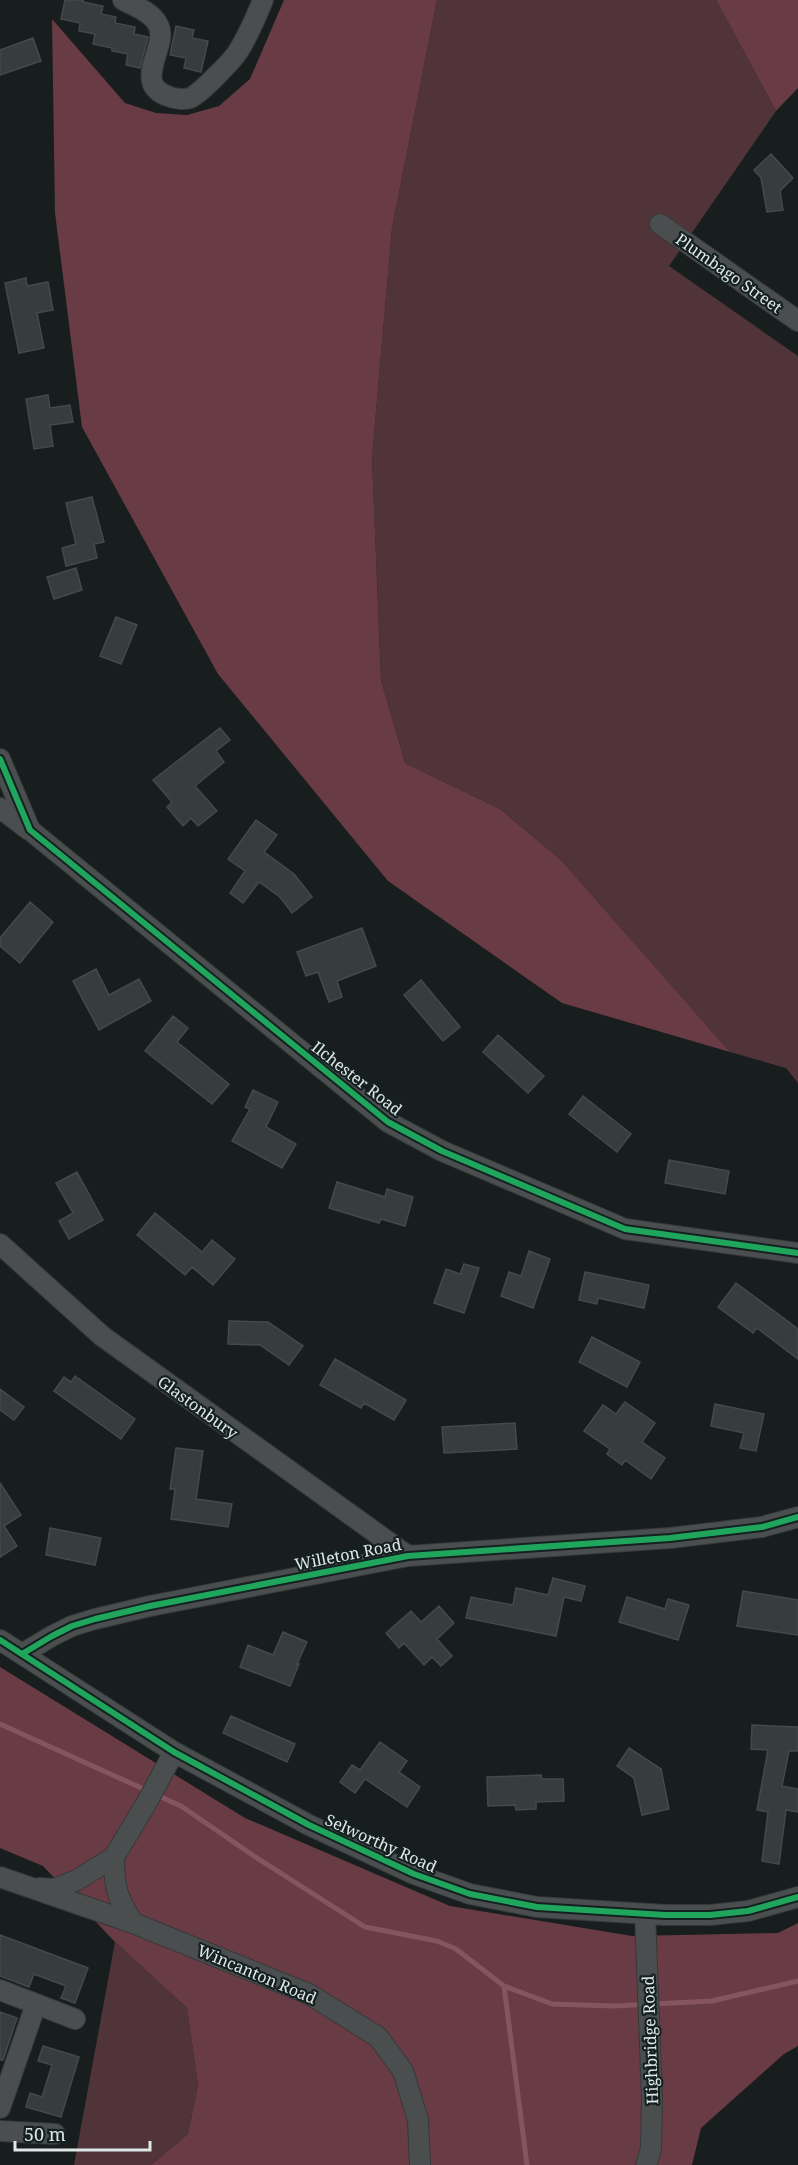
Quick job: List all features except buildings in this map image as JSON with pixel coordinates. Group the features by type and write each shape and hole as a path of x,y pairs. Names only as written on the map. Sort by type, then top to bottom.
{"street":[{"path":"123,0 148,13 157,22 160,39 152,66 152,82 157,90 176,99 189,98 202,91 238,53 263,0"},
{"name":"Plumbago Street","path":"660,224 798,321"},
{"name":"Ilchester Road","path":"0,759 30,830 388,1122 442,1151 625,1229 798,1253"},
{"path":"0,808 30,830"},
{"name":"Glastonbury","path":"0,1244 102,1336 408,1556"},
{"name":"Willeton Road","path":"21,1654 62,1631 95,1619 150,1606 408,1556 670,1538 762,1527 798,1517"},
{"name":"Selworthy Road","path":"0,1640 174,1752 309,1826 414,1874 470,1894 537,1907 710,1916 748,1911 798,1897"},
{"path":"30,1888 54,1889 77,1880 114,1857 174,1752"},
{"path":"114,1857 114,1882 119,1901 133,1923"},
{"name":"Wincanton Road","path":"0,1877 133,1923 309,1994 378,2037 403,2071 418,2120 420,2165"},
{"name":"Highbridge Road","path":"645,1914 652,2098 651,2149 646,2165"},
{"path":"0,1990 75,2019"},
{"path":"0,2108 36,2004"},
{"path":"0,2131 55,2134"}],"shaded area":[{"path":"284,0 437,0 392,228 372,458 381,680 405,763 500,809 561,860 730,1052 562,1003 388,881 218,674 82,427 55,213 52,19 125,103 156,113 187,115 219,106 250,79"},
{"path":"437,0 716,0 776,111 669,266 798,356 798,1083 786,1068 730,1052 561,860 500,809 405,763 381,680 372,458 392,228"},
{"path":"716,0 798,0 798,88 776,111"},
{"path":"0,1667 245,1818 450,1906 632,1936 778,1933 798,1923 798,2046 784,2054 701,2128 692,2165 151,2165 188,2134 198,2085 187,2008 115,1942 43,1866 0,1848"},
{"path":"115,1942 187,2008 198,2085 188,2134 151,2165 74,2165"}],"waterway":[{"path":"0,1724 181,1806 365,1927 437,1941 456,1949 504,1986 552,2004 614,2006 712,2001 798,1981"},
{"path":"504,1986 527,2165"}],"cycle path":[{"path":"0,759 30,830 388,1122 442,1151 625,1229 798,1253"},
{"path":"22,1654 72,1626 95,1619 150,1606 408,1556 670,1538 762,1527 798,1517"},
{"path":"0,1640 174,1752 309,1825 414,1874 470,1894 537,1907 665,1915 710,1915 748,1911 798,1897"}]}
